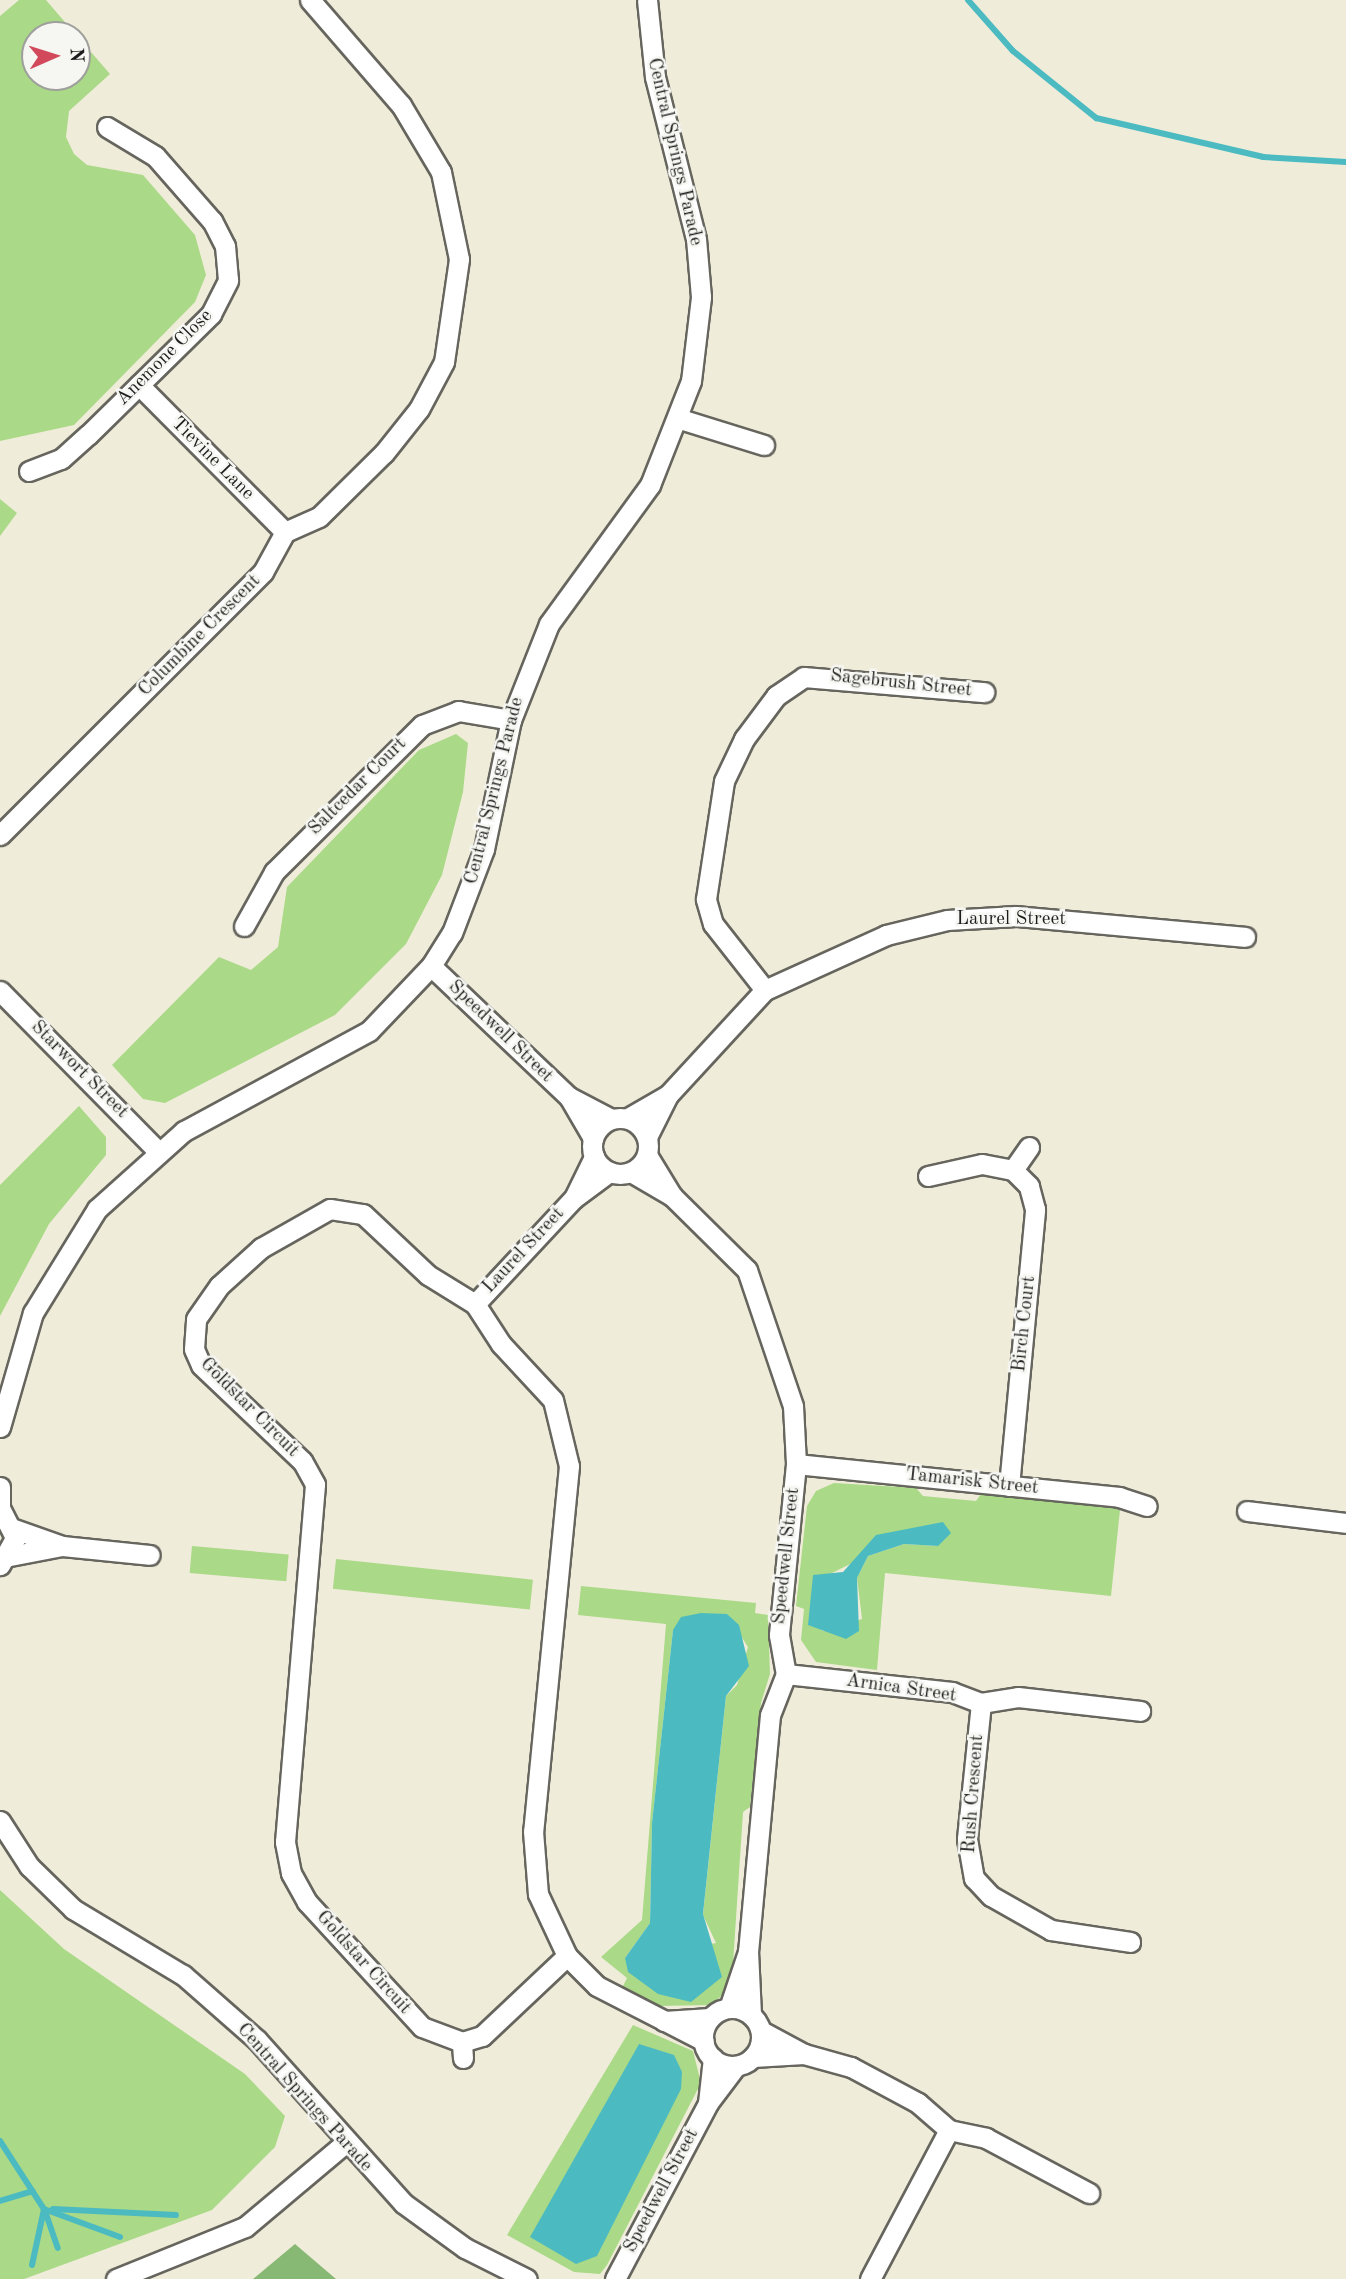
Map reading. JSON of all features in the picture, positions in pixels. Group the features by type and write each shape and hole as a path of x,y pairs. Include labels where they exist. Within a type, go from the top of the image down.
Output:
{"street":[{"path":"285,532 327,510 419,409 444,362 459,282 453,211 430,149 401,105 310,0"},
{"name":"Central Springs Parade","path":"0,1427 20,1351 53,1273 97,1209 158,1150 369,1031 431,966 474,881 511,720 554,614 638,505 680,419 698,334 699,271 655,77 647,0"},
{"name":"Anemone Close","path":"29,471 73,449 211,314 224,292 228,258 221,234 155,156 107,127"},
{"name":"Tievine Lane","path":"139,385 285,532"},
{"path":"680,419 764,445"},
{"name":"Columbine Crescent","path":"0,835 263,572 285,532"},
{"name":"Sagebrush Street","path":"765,990 713,924 706,899 727,770 760,718 784,688 815,676 984,692"},
{"name":"Saltcedar Court","path":"244,926 274,872 422,725 458,711 511,720"},
{"name":"Laurel Street","path":"631,1172 647,1146 668,1095 765,990 886,935 947,920 1062,919 1245,937"},
{"name":"Speedwell Street","path":"431,966 569,1097 619,1118 647,1146 672,1196"},
{"name":"Starwort Street","path":"2,996 158,1150"},
{"name":"Laurel Street","path":"573,1198 593,1147 619,1118 668,1095"},
{"name":"Speedwell Street","path":"569,1097 593,1147 609,1172"},
{"path":"928,1176 982,1164 1013,1170 1029,1147"},
{"name":"Birch Court","path":"1009,1486 1035,1209 1029,1186 1013,1170"},
{"path":"609,1172 631,1172"},
{"name":"Laurel Street","path":"475,1304 573,1198 609,1172"},
{"name":"Speedwell Street","path":"631,1172 672,1196 753,1282 793,1406 796,1464 779,1635 786,1674"},
{"name":"Goldstar Circuit","path":"567,1956 482,2036 462,2050 422,2027 307,1902 291,1873 285,1842 318,1513 315,1484 302,1461 201,1365 193,1339 199,1311 219,1286 277,1237 330,1209 363,1214 428,1275 475,1304 501,1344 549,1394 569,1453 532,1853 546,1918 567,1956 611,1997 664,2021 708,2050 745,2061"},
{"name":"Tamarisk Street","path":"796,1464 1009,1486 1147,1506"},
{"path":"0,1487 0,1507 14,1529 62,1546 150,1555"},
{"path":"1247,1511 1346,1523"},
{"path":"14,1529 5,1560 62,1546"},
{"path":"786,1674 770,1715 748,1951 756,2023 745,2061 804,2054"},
{"name":"Arnica Street","path":"786,1674 952,1692 981,1703 1018,1698 1140,1711"},
{"name":"Rush Crescent","path":"981,1703 967,1839 974,1878 991,1896 1051,1930 1130,1942"},
{"name":"Central Springs Parade","path":"0,1821 63,1900 183,1975 257,2040 344,2144 436,2230 527,2279"},
{"path":"710,2018 729,2008 748,1951"},
{"path":"729,2008 804,2054 851,2067 918,2103 949,2130 986,2138 1089,2193"},
{"name":"Speedwell Street","path":"708,2103 710,2018"},
{"name":"Goldstar Circuit","path":"664,2021 710,2018"},
{"name":"Speedwell Street","path":"615,2279 708,2103 745,2061"},
{"path":"870,2279 949,2130"},
{"path":"116,2279 245,2227 344,2144"}],"green space":[{"path":"19,0 46,0 64,21 21,21 21,91 91,91 91,52 110,74 69,111 66,137 74,154 87,165 143,175 195,235 206,275 195,302 74,425 0,441 0,16"},
{"path":"0,499 17,513 0,536"},
{"path":"456,734 468,743 463,792 442,875 406,944 335,1015 165,1103 143,1099 112,1065 219,957 251,970 278,947 287,887 419,750"},
{"path":"79,1106 106,1137 106,1155 49,1224 0,1316 0,1185"},
{"path":"834,1483 916,1488 923,1496 976,1501 981,1494 1111,1506 1120,1510 1111,1596 885,1573 877,1670 816,1662 801,1640 804,1609 796,1606 807,1506 816,1491","holes":["927,1526 938,1546 904,1544 868,1556 857,1578 862,1619 823,1631 817,1626 826,1576"]},
{"path":"192,1546 289,1554 286,1581 190,1573"},
{"path":"336,1559 533,1580 530,1610 333,1589"},
{"path":"581,1586 756,1603 755,1613 768,1615 770,1674 761,1703 750,1807 743,1812 733,1964 726,1991 712,2005 656,2006 622,1988 627,1978 601,1957 642,1920 666,1624 578,1615","holes":["727,1614 748,1647 737,1685 726,1696 703,1915 716,1943 625,1958 650,1923 652,1823 673,1630"]},
{"path":"0,1890 64,1949 245,2074 285,2116 275,2147 212,2210 24,2279 0,2279"},
{"path":"633,2025 693,2051 701,2083 607,2265 600,2274 574,2272 507,2235"},
{"path":"295,2244 336,2279 253,2279"}],"water":[{"path":"943,1522 951,1533 938,1546 904,1544 868,1556 857,1578 859,1631 846,1639 808,1625 813,1575 843,1572 876,1535"},
{"path":"701,1613 727,1614 739,1625 749,1666 726,1696 703,1914 722,1977 691,2002 658,1994 628,1972 625,1958 650,1923 652,1823 673,1630 681,1617"},
{"path":"639,2044 674,2055 682,2072 681,2089 597,2256 576,2264 530,2237"}],"waterway":[{"path":"968,0 1013,51 1096,118 1263,157 1346,162"},
{"path":"0,2141 44,2209 120,2237"},
{"path":"0,2201 32,2191"},
{"path":"32,2265 44,2209"},
{"path":"53,2209 176,2215"},
{"path":"45,2211 58,2248"}]}
